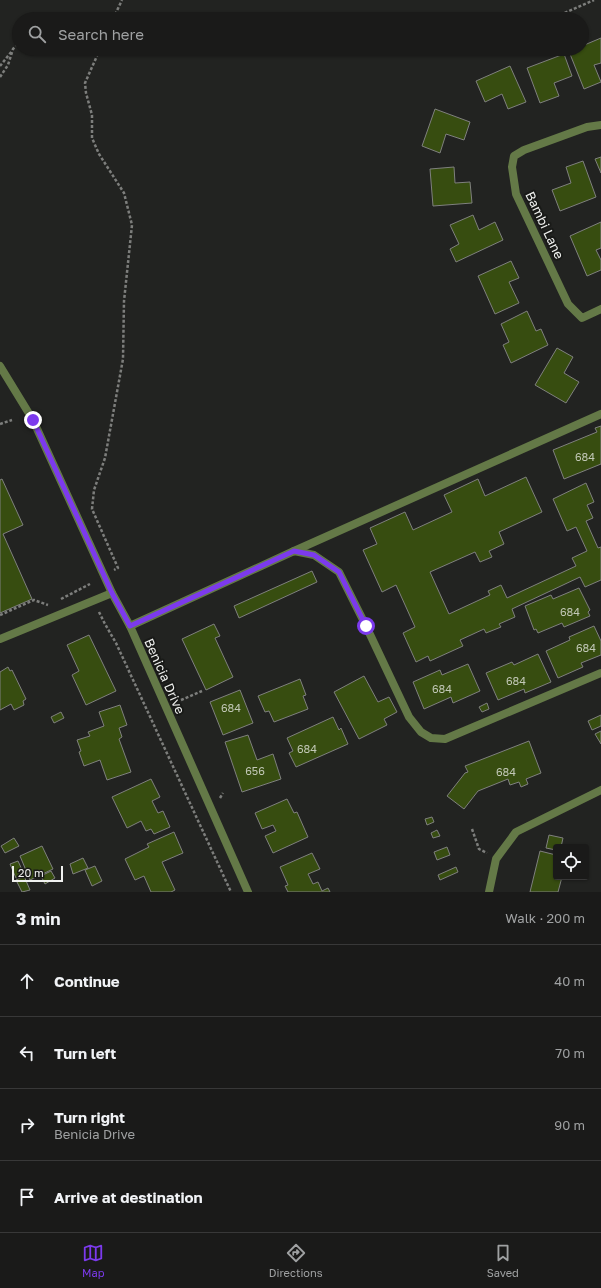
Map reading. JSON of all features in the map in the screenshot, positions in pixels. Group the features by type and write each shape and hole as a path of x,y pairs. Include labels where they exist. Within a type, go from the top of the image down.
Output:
{"street":[{"name":"Bambi Lane","path":"601,125 587,127 524,150 514,156 512,167 516,194 568,304 582,318 601,309"},
{"name":"Benicia Drive","path":"2,372 33,420 112,593 130,626 248,892"},
{"path":"130,626 601,414"},
{"path":"294,551 314,555 339,572 409,717 421,732 432,738 445,739 601,673"},
{"path":"0,639 112,593"},
{"path":"489,892 496,858 516,832 601,790"}],"path":[{"path":"117,12 122,0"},
{"path":"567,12 594,0"},
{"path":"0,66 12,50"},
{"path":"0,77 8,65 12,52"},
{"path":"97,56 85,83 92,115 92,138 98,154 124,193 132,225 124,301 123,359 105,458 94,490 92,509 118,568"},
{"path":"0,424 12,420"},
{"path":"0,615 34,600 48,605 90,584"},
{"path":"99,612 116,643 231,892"},
{"path":"181,700 202,691"},
{"path":"472,829 479,848 496,858"}],"building":[{"path":"601,38 601,63 594,65 601,82 584,89 571,56 589,56 589,43"},
{"path":"559,56 565,56 572,76 554,83 559,96 540,103 527,68"},
{"path":"510,66 526,102 508,109 502,94 485,102 476,81"},
{"path":"435,109 470,122 464,140 446,134 440,153 422,146"},
{"path":"601,157 601,173 595,159"},
{"path":"583,161 596,197 560,211 552,190 571,183 566,167"},
{"path":"454,167 455,183 470,182 472,203 433,206 430,169"},
{"path":"473,215 479,230 495,222 503,240 456,262 450,249 459,244 450,225"},
{"path":"601,222 601,248 596,250 601,260 601,270 587,276 570,236"},
{"path":"511,261 519,278 509,282 519,303 495,314 478,276"},
{"path":"527,311 536,331 541,329 548,345 511,363 503,345 509,342 501,324"},
{"path":"557,348 573,357 564,373 579,382 566,403 535,385"},
{"path":"601,426 601,464 564,479 553,450 597,432 595,428"},
{"path":"526,477 542,512 499,532 504,544 489,551 492,557 480,562 475,552 430,572 449,614 490,595 488,591 501,585 507,598 576,566 572,558 587,551 576,527 567,531 553,499 586,483 594,502 587,505 593,518 586,521 598,548 601,547 601,580 585,587 580,577 512,609 515,617 499,624 501,627 486,633 484,629 460,640 463,646 430,661 428,656 416,662 403,633 415,627 396,585 382,592 363,550 377,544 370,528 405,512 413,530 452,512 444,495 478,479 485,496"},
{"path":"2,479 23,525 3,534 32,599 0,613 0,480"},
{"path":"312,571 317,582 239,618 234,606"},
{"path":"579,588 590,610 588,612 590,616 564,627 562,623 538,633 536,629 534,630 525,606 551,595 553,599"},
{"path":"214,624 220,636 215,638 233,677 206,690 182,639"},
{"path":"594,626 601,641 601,655 581,663 583,667 558,678 546,651 570,640 569,637"},
{"path":"89,635 116,691 86,705 72,675 79,671 67,645"},
{"path":"538,654 551,682 525,693 524,689 498,700 486,673 512,662 514,665"},
{"path":"468,664 480,691 453,703 451,697 424,709 413,682 440,670 442,675"},
{"path":"8,667 10,671 12,670 26,699 23,701 24,705 14,710 11,704 0,710 0,672"},
{"path":"364,676 378,702 389,697 397,712 384,719 387,725 359,739 334,692"},
{"path":"300,679 306,695 303,696 308,709 274,722 269,711 265,712 258,696"},
{"path":"240,690 253,723 223,735 210,702"},
{"path":"487,703 489,709 482,712 479,707"},
{"path":"120,705 127,725 119,728 122,737 119,739 131,772 107,780 100,760 84,766 77,740 90,736 88,732 104,726 99,712"},
{"path":"61,712 64,718 54,723 51,717"},
{"path":"601,715 601,726 592,730 588,721"},
{"path":"333,717 339,730 341,728 348,744 296,767 289,753 293,751 287,738"},
{"path":"601,731 601,744 595,734"},
{"path":"248,735 257,760 273,754 281,779 242,792 225,742"},
{"path":"529,741 541,773 526,779 528,784 521,787 519,782 510,785 508,779 478,791 464,809 447,796 465,773 468,772 465,766"},
{"path":"151,779 160,797 152,801 158,813 163,811 170,827 154,834 151,829 146,831 141,821 127,828 112,797"},
{"path":"287,799 294,813 297,812 308,837 273,853 265,836 276,831 273,825 262,829 255,813"},
{"path":"432,817 434,822 427,825 425,819"},
{"path":"437,830 440,836 433,838 431,833"},
{"path":"174,832 183,853 162,862 175,890 171,892 151,892 144,876 135,880 125,859 149,847 147,844"},
{"path":"549,835 563,838 562,844 553,844 553,849 546,848"},
{"path":"14,838 19,846 5,853 1,846"},
{"path":"42,846 53,869 30,880 20,856"},
{"path":"447,847 450,855 437,860 434,852"},
{"path":"540,851 553,854 553,880 561,880 558,892 530,892"},
{"path":"312,853 320,869 308,874 313,884 318,882 322,891 328,888 330,892 288,892 285,886 288,885 280,867"},
{"path":"83,858 88,868 73,874 70,864"},
{"path":"18,861 24,874 16,878 10,864"},
{"path":"95,866 102,881 92,886 85,870"},
{"path":"456,867 458,872 440,880 438,875"},
{"path":"51,871 55,878 45,884 41,876"},
{"path":"24,876 30,890 22,892 16,880"}],"route":[{"path":"33,420 112,593 130,626 294,551 314,555 339,572 366,626"}]}
